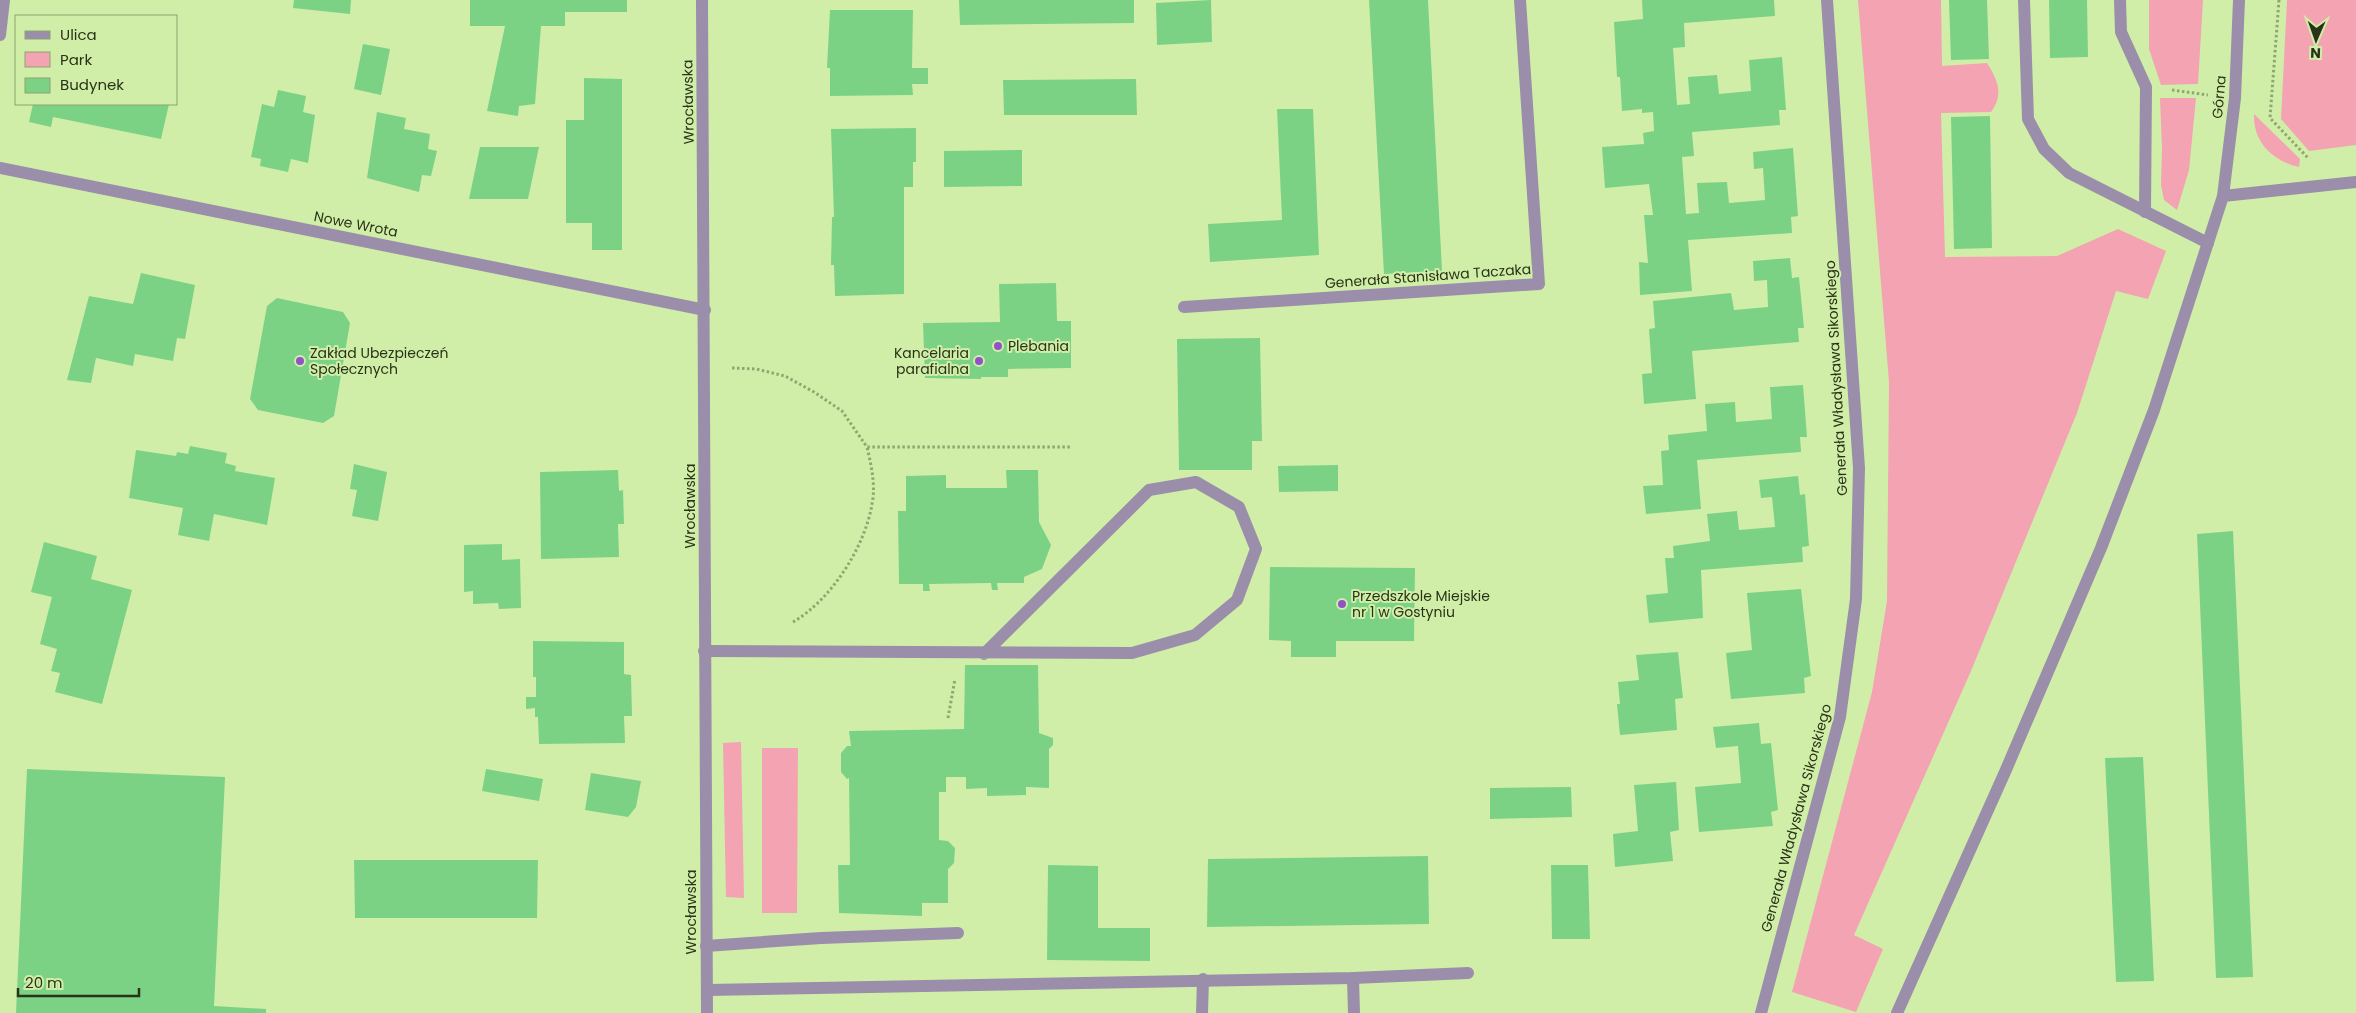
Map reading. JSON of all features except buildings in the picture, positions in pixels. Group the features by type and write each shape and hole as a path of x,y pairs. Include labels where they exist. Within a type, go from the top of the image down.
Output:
{"street":[{"path":"0,35 4,0"},
{"name":"Wrocławska","path":"702,0 706,310 704,652 707,1013"},
{"name":"Generała Stanisława Taczaka","path":"1184,306 1539,284 1520,0"},
{"name":"Generała Władysława Sikorskiego","path":"1761,1013 1840,717 1856,599 1859,468 1827,0"},
{"path":"2024,0 2028,119 2044,149 2069,174 2208,243"},
{"path":"2120,0 2121,32 2146,87 2145,212"},
{"name":"Górna","path":"2223,196 2234,98 2239,0"},
{"name":"Nowe Wrota","path":"0,168 706,310"},
{"path":"1897,1013 2005,772 2101,548 2154,410 2223,196 2356,182"},
{"path":"704,652 959,654 984,654 1132,653 1195,635 1237,600 1256,549 1239,507 1196,482 1149,490 984,654"},
{"path":"706,946 820,938 958,933"},
{"path":"707,990 1202,979 1352,978 1468,973"},
{"path":"1352,978 1354,1013"},
{"path":"1202,979 1202,1013"}],"path":[{"path":"2278,0 2270,118 2309,160 2319,158"},
{"path":"705,367 756,368 785,376 842,411 866,447 872,469 873,502 864,534 830,591 805,615 789,625"},
{"path":"866,447 1072,447"},
{"path":"948,718 959,654"}],"green space":[{"path":"1858,0 1941,0 1942,66 1987,63 1997,81 1997,100 1991,112 1941,113 1945,257 2057,256 2118,229 2166,251 2148,299 2116,291 2077,413 1971,671 1854,935 1883,949 1856,1012 1792,992 1872,692 1887,601 1889,382"},
{"path":"2149,0 2203,0 2198,84 2161,85 2149,49"},
{"path":"2287,0 2356,0 2356,145 2309,151 2281,119"},
{"path":"2160,98 2196,98 2189,170 2177,210 2164,200 2161,185"},
{"path":"2254,114 2300,159 2299,167 2281,160 2266,149 2257,134"},
{"path":"741,742 744,898 726,897 723,743"},
{"path":"762,748 798,748 797,913 762,913"}],"place":[{"name":"Plebania","path":"998,346"},
{"name":"Zakład Ubezpieczeń Społecznych","path":"300,361"},
{"name":"Kancelaria parafialna","path":"979,361"},
{"name":"Przedszkole Miejskie nr 1 w Gostyniu","path":"1342,604"}]}
